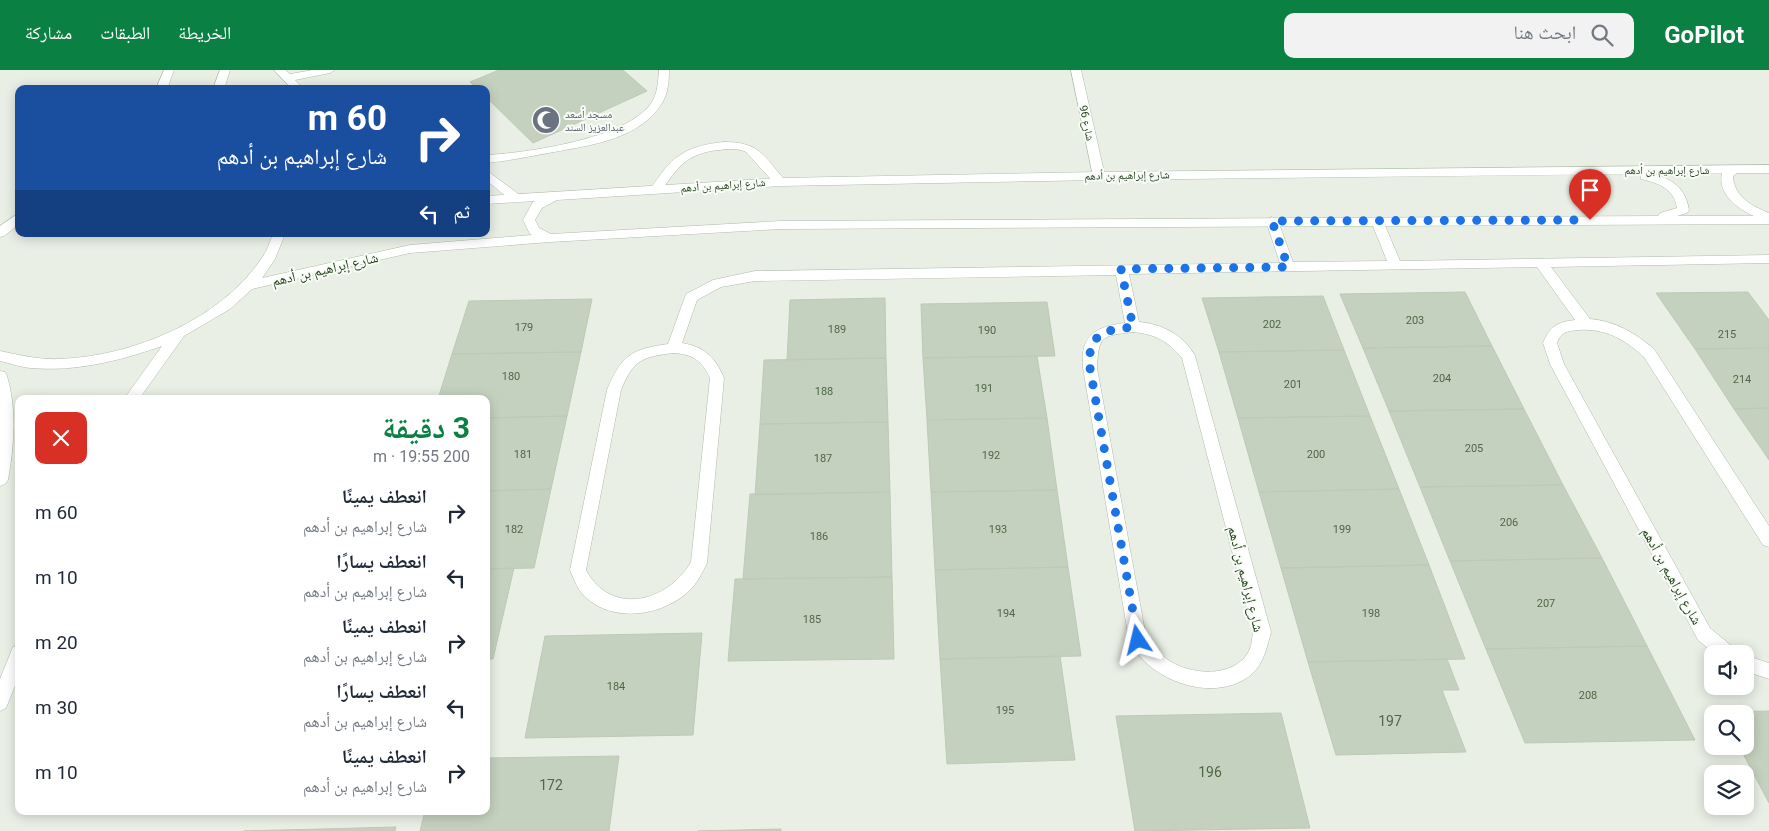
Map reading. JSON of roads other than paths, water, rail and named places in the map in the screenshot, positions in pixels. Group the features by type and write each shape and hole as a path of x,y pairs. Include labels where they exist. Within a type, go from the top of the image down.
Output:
{"street":[{"path":"163,85 169,70"},
{"path":"219,85 225,70"},
{"path":"283,74 330,70"},
{"path":"490,159 519,156 595,140 628,128 646,115 658,102 662,92 664,70"},
{"name":"شارع 96","path":"1076,70 1098,176"},
{"path":"283,74 295,85"},
{"path":"656,190 683,156 701,148 711,147 742,146 749,148 780,182"},
{"name":"شارع إبراهيم بن أدهم","path":"490,200 780,182 1769,168"},
{"path":"1736,169 1727,175 1726,184 1732,194 1743,205 1769,218"},
{"path":"1616,170 1659,178 1673,187 1682,199 1683,210 1649,220"},
{"path":"490,177 516,198"},
{"path":"550,238 534,230 529,220 537,205 557,196"},
{"path":"0,222 15,217"},
{"name":"شارع إبراهيم بن أدهم","path":"246,286 410,249 550,238 780,225 1769,218"},
{"path":"0,233 15,220"},
{"path":"1272,221 1288,267"},
{"path":"1377,221 1395,265"},
{"path":"0,356 29,364 77,364 129,353 180,333 216,311 246,286 269,258 278,237"},
{"path":"674,348 691,297 718,283 755,276 1769,259"},
{"path":"1541,262 1585,323"},
{"path":"1121,269 1133,327"},
{"name":"شارع إبراهيم بن أدهم","path":"1717,645 1704,634 1557,364 1550,343 1554,332 1561,326 1585,323 1602,324 1615,328 1633,338 1649,353 1769,540"},
{"name":"شارع إبراهيم بن أدهم","path":"1133,327 1150,328 1162,332 1176,342 1188,356 1262,632 1253,660 1236,674 1214,680 1185,677 1162,666 1138,640 1090,368 1091,347 1100,335 1108,330 1133,327"},
{"path":"134,395 180,333"},
{"path":"674,348 690,348 700,353 711,363 717,378 699,563 692,576 680,589 659,602 636,607 609,604 592,594 582,582 578,570 614,390 623,368 636,356 646,351 674,348"},
{"path":"0,376 7,413 6,448 0,480"},
{"path":"0,702 15,664"},
{"path":"1754,666 1769,671"}],"place":[{"name":"مسجد أسعد عبدالعزيز السند","path":"546,120"}]}
